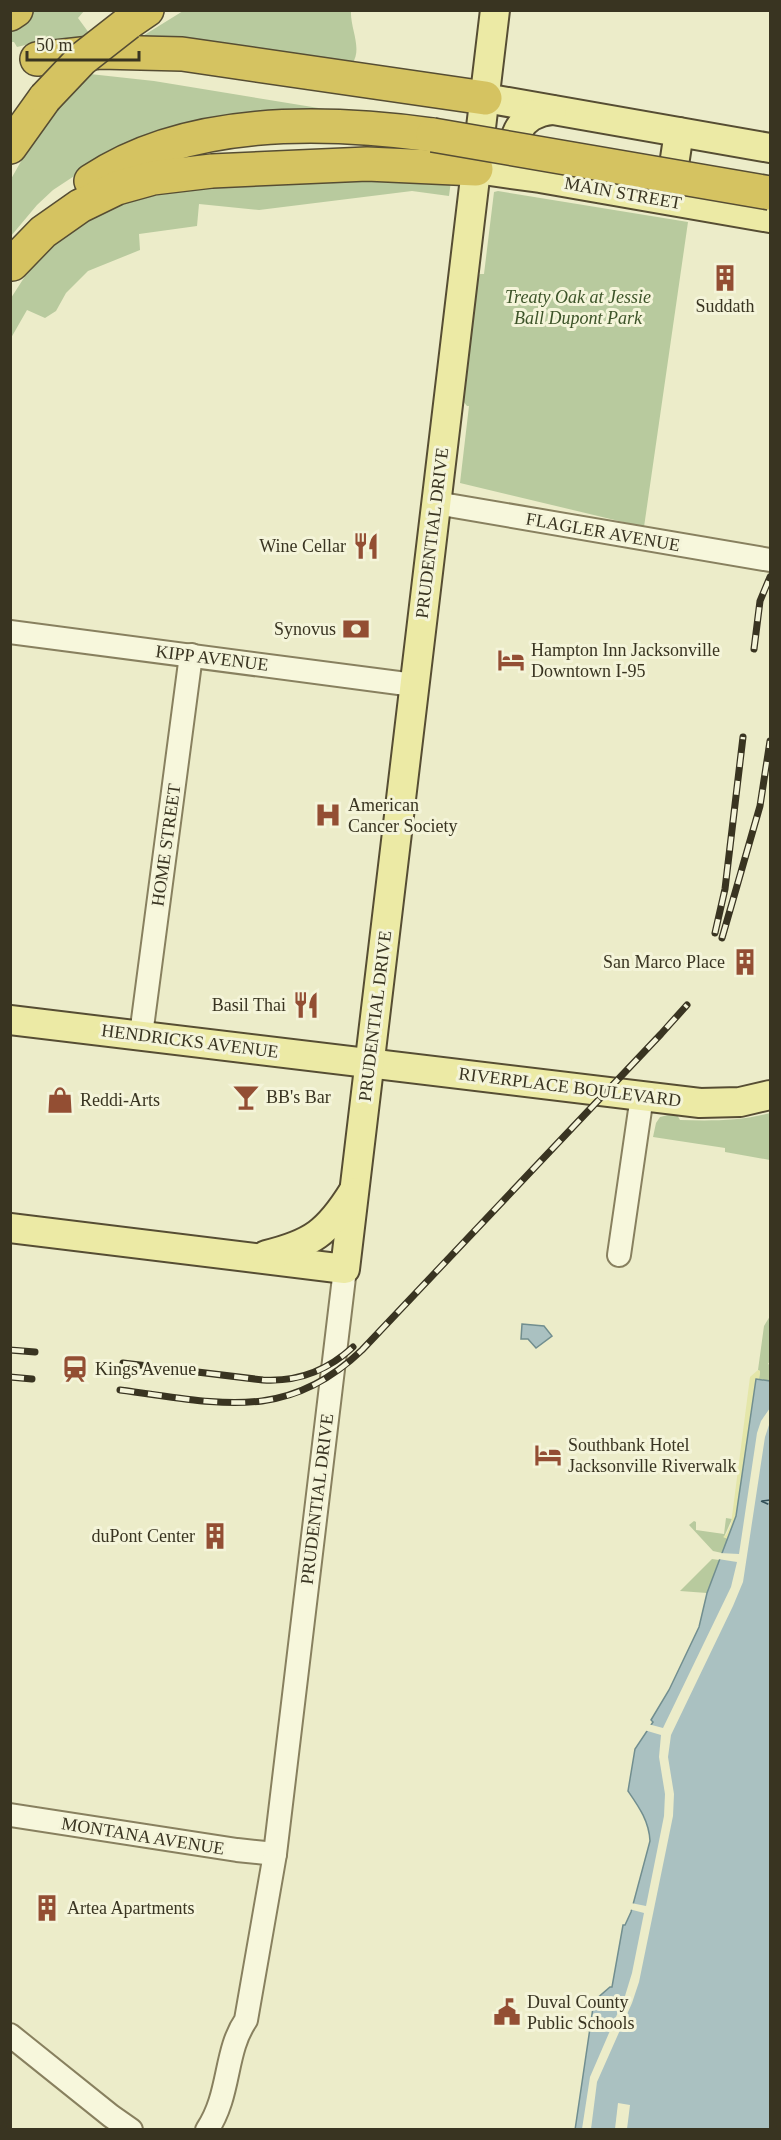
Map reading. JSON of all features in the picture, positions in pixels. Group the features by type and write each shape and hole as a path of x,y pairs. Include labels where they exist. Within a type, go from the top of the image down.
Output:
{"highway":[{"path":"10,14 16,10"},
{"path":"10,147 45,98 82,59 137,17"},
{"path":"24,62 108,51 182,54 484,98"},
{"path":"24,62 78,59 140,65 771,193"},
{"path":"11,265 43,223 82,188 138,156 170,145 237,131 303,126 367,128 434,125 771,172"},
{"path":"11,265 43,232 80,206 117,188 153,178 200,172 350,164 399,164 476,169"}],"main road":[{"name":"PRUDENTIAL DRIVE","path":"345,1269 495,10"},
{"path":"484,98 771,148"},
{"path":"540,178 530,173 520,162 516,139 519,128 525,120 537,113 552,110"},
{"path":"669,201 679,132"},
{"name":"MAIN STREET","path":"476,169 771,218"},
{"name":"HENDRICKS AVENUE","path":"10,1020 370,1063"},
{"name":"RIVERPLACE BOULEVARD","path":"370,1063 700,1103 740,1102 771,1095"},
{"path":"252,1258 290,1249 307,1242 325,1230 339,1215 354,1190"},
{"path":"10,1228 345,1269"}],"street":[{"name":"FLAGLER AVENUE","path":"436,503 771,560"},
{"name":"KIPP AVENUE","path":"10,632 414,685"},
{"name":"HOME STREET","path":"141,1035 190,655"},
{"path":"619,1255 642,1096"},
{"name":"PRUDENTIAL DRIVE","path":"207,2130 222,2098 236,2039 246,2020 275,1854 345,1269"},
{"name":"MONTANA AVENUE","path":"10,1815 275,1854"},
{"name":"PRUDENTIAL DRIVE","path":"222,2130 238,2094 246,2064 249,2041 246,2020"},
{"path":"10,2035 115,2123 131,2130"}],"green space":[{"path":"35,11 84,11 78,18 89,33 81,39 34,43 17,47 14,42 11,42 10,26"},
{"path":"183,11 351,11 356,45 355,58 352,64 133,42"},
{"path":"90,74 154,81 343,112 94,163 53,190 11,236 11,179 32,142 65,98"},
{"path":"235,178 451,181 449,196 412,191 259,210 199,204 197,226 139,234 140,250 88,271 66,293 56,311 45,318 27,310 11,338 11,298 38,256 54,240 132,193"},
{"name":"Treaty Oak at Jessie Ball Dupont Park","path":"494,192 688,222 644,527 460,483 469,406 463,401 477,278 480,274 484,274"},
{"path":"676,1113 680,1120 703,1120 737,1119 770,1113 770,1160 725,1152 725,1148 653,1137 660,1117"},
{"path":"770,1316 770,1361 768,1364 770,1365 770,1381 759,1379 760,1371 758,1370 764,1326"},
{"path":"726,1518 732,1519 724,1537 728,1539 722,1553 713,1551 689,1525 694,1521 696,1530 724,1534"},
{"path":"712,1559 719,1560 707,1593 680,1591"}],"sand":[{"path":"758,1370 760,1371 759,1379 756,1379 736,1516 728,1539 723,1537 731,1524 750,1377"}],"water":[{"path":"522,1324 544,1326 552,1336 536,1348 528,1339 521,1339"},
{"path":"756,1379 770,1381 770,2129 575,2130 594,2001 612,1987 623,1925 631,1912 650,1841 646,1821 628,1791 635,1749 653,1722 651,1720 669,1690 699,1627 707,1593 736,1516"}],"pier":[{"path":"770,1408 770,1422 765,1437 743,1582 671,1735 668,1757 674,1794 673,1816 639,1982 597,2082 591,2129 582,2129 590,2077 625,1996 632,1973 644,1913 629,1909 631,1903 646,1906 664,1816 665,1794 659,1757 661,1735 644,1730 648,1724 663,1728 731,1587 737,1562 718,1559 719,1553 739,1554 757,1433 761,1421"},
{"path":"618,2103 630,2105 627,2129 615,2129"}],"ferry route":[{"path":"762,1501 770,1500"},
{"path":"761,1501 770,1505"}],"railway":[{"path":"754,649 760,601 770,577"},
{"path":"715,933 725,889 743,737"},
{"path":"722,938 760,806 770,741"},
{"path":"120,1390 218,1402 248,1402 277,1398 305,1389 333,1373 362,1350 687,1005"},
{"path":"123,1363 276,1380 300,1377 322,1369 353,1347"},
{"path":"10,1350 35,1352"},
{"path":"10,1377 32,1379"}],"place":[{"name":"Suddath","path":"725,278"},
{"name":"Wine Cellar","path":"366,546"},
{"name":"Synovus","path":"356,629"},
{"name":"Hampton Inn Jacksonville Downtown I-95","path":"511,660"},
{"name":"American Cancer Society","path":"328,815"},
{"name":"San Marco Place","path":"745,962"},
{"name":"Basil Thai","path":"306,1005"},
{"name":"BB's Bar","path":"246,1097"},
{"name":"Reddi-Arts","path":"60,1100"},
{"name":"Kings Avenue","path":"75,1369"},
{"name":"Southbank Hotel Jacksonville Riverwalk","path":"548,1455"},
{"name":"duPont Center","path":"215,1536"},
{"name":"Artea Apartments","path":"47,1908"},
{"name":"Duval County Public Schools","path":"507,2012"}]}
